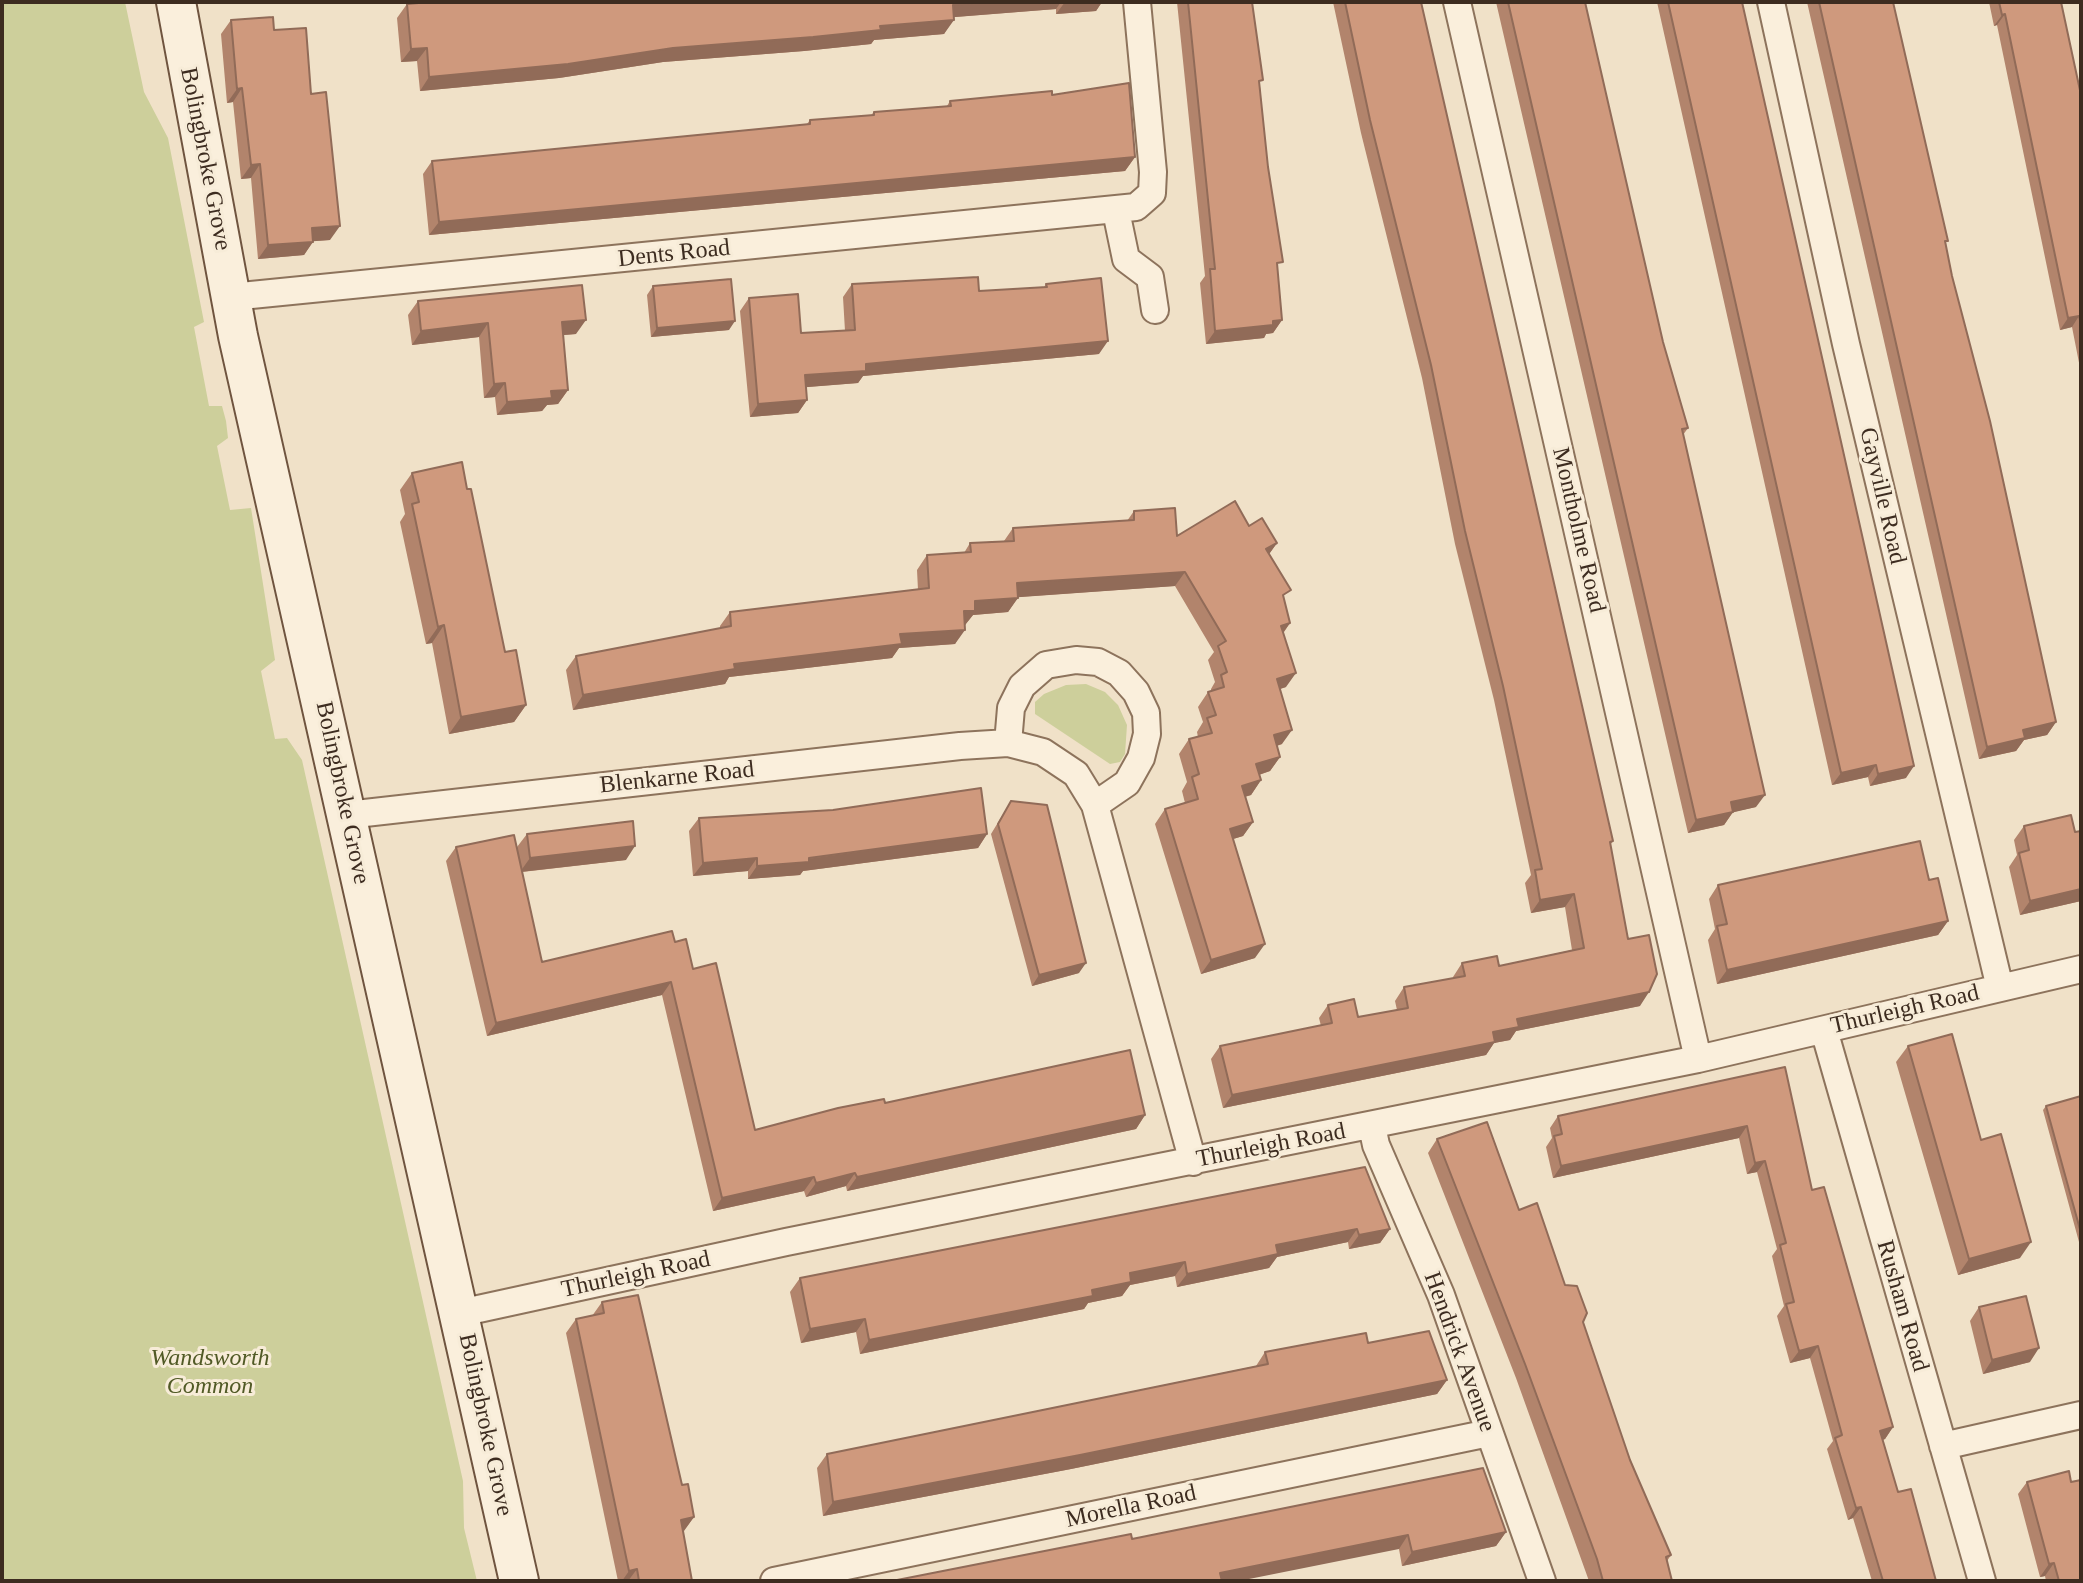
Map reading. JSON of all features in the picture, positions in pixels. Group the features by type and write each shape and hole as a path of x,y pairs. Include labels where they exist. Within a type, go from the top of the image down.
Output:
{"main road":[{"name":"Bolingbroke Grove","path":"176,2 231,297 519,1581"}],"street":[{"path":"1137,2 1153,172 1152,193 1136,207 1116,211 1126,259 1150,277 1155,310"},
{"name":"Montholme Road","path":"1457,2 1698,1059"},
{"name":"Gayville Road","path":"1771,2 1846,344 2000,988"},
{"name":"Dents Road","path":"231,297 1116,211"},
{"path":"1008,743 1011,708 1022,686 1046,665 1076,660 1098,662 1119,673 1136,692 1146,713 1147,734 1141,758 1127,783 1095,805"},
{"name":"Blenkarne Road","path":"347,815 1008,743 1043,752 1076,774 1095,805 1193,1162"},
{"name":"Thurleigh Road","path":"460,1313 786,1242 1698,1059 2081,969"},
{"name":"Rusham Road","path":"1824,1030 1982,1581"},
{"name":"Hendrick Avenue","path":"1372,1126 1376,1145 1441,1295 1542,1581"},
{"path":"1943,1446 2081,1415"},
{"name":"Morella Road","path":"774,1581 1489,1433"}],"green space":[{"name":"Wandsworth Common","path":"2,2 125,2 144,92 168,138 204,322 194,327 209,406 222,406 226,421 228,438 217,446 230,510 251,508 275,660 261,671 275,739 287,738 302,760 463,1481 464,1528 477,1581 2,1581"},
{"path":"1086,684 1105,692 1118,705 1127,725 1125,754 1120,762 1110,764 1035,714 1035,702 1044,694 1066,685"}],"building":[{"path":"983,2 953,5 954,20 880,26 881,30 673,48 568,64 429,77 427,48 411,49 407,4"},
{"path":"1188,2 1252,2 1263,80 1259,81 1268,167 1283,262 1277,263 1282,320 1273,321 1273,325 1215,331 1210,269 1215,269"},
{"path":"1345,2 1421,2 1613,841 1610,842 1628,939 1649,935 1657,974 1649,992 1517,1019 1519,1027 1493,1032 1495,1042 1232,1095 1220,1046 1332,1023 1328,1005 1354,999 1358,1017 1408,1008 1404,987 1465,976 1462,963 1497,956 1499,966 1584,948 1574,894 1540,900 1535,870 1542,869 1503,686"},
{"path":"1508,2 1585,2 1663,342 1688,428 1682,429 1765,795 1731,802 1733,812 1696,820"},
{"path":"1668,2 1742,2 1914,766 1878,774 1876,765 1841,773"},
{"path":"1819,2 1893,2 1948,241 1945,241 1952,276 1990,421 2056,722 2023,730 2025,738 1987,747"},
{"path":"1999,2 2061,2 2081,95 2081,323 2079,316 2068,318 2005,14 2002,15"},
{"path":"273,17 274,30 306,28 311,94 326,92 340,226 312,228 313,242 268,245 260,164 251,165 242,88 237,89 231,20"},
{"path":"1129,83 1135,157 439,222 432,161 810,124 810,120 951,106 950,101 1052,91 1052,95"},
{"path":"978,277 979,291 1047,287 1046,284 1101,278 1108,341 866,364 866,371 805,375 807,400 758,404 749,298 798,294 801,333 855,330 852,284"},
{"path":"731,279 735,321 657,328 653,286"},
{"path":"582,285 586,320 562,322 568,390 551,391 552,398 507,402 505,383 494,384 488,323 421,331 418,301"},
{"path":"462,462 467,489 471,489 505,652 516,650 526,705 461,717 444,625 438,627 412,504 419,502 412,473"},
{"path":"1235,501 1249,526 1262,518 1277,543 1266,549 1291,590 1283,595 1290,623 1281,626 1296,673 1277,679 1292,730 1274,735 1280,757 1256,764 1261,780 1242,786 1253,822 1230,829 1265,944 1211,960 1165,809 1198,799 1192,777 1199,774 1189,739 1212,733 1207,718 1216,715 1208,692 1224,687 1221,675 1227,672 1218,646 1226,641 1185,572 1017,583 1018,598 975,601 975,611 964,611 965,630 900,634 902,644 734,664 735,669 583,695 576,656 731,626 730,612 929,588 927,555 971,552 970,543 1014,541 1013,528 1134,520 1134,511 1175,508 1177,536"},
{"path":"981,788 987,834 809,858 809,862 757,866 757,858 703,863 699,818 833,810"},
{"path":"1011,801 1047,805 1086,963 1039,975 998,824"},
{"path":"2071,815 2075,832 2081,831 2081,889 2030,901 2019,853 2029,850 2024,826"},
{"path":"633,821 635,846 530,858 527,834"},
{"path":"514,835 542,962 672,931 675,942 686,939 693,969 716,963 755,1130 838,1108 884,1099 885,1103 1130,1050 1145,1115 857,1177 855,1173 816,1183 814,1177 722,1198 671,982 496,1023 456,847"},
{"path":"1920,841 1929,880 1938,878 1948,921 1727,970 1717,926 1727,924 1718,885"},
{"path":"1952,1034 1981,1140 2001,1134 2031,1242 1969,1259 1908,1046"},
{"path":"1785,1067 1812,1190 1824,1187 1893,1427 1880,1431 1898,1492 1911,1489 1936,1581 1883,1581 1861,1507 1856,1508 1835,1438 1842,1435 1818,1346 1799,1351 1786,1304 1794,1302 1780,1245 1786,1243 1765,1161 1755,1163 1747,1126 1561,1166 1554,1136 1562,1134 1558,1116"},
{"path":"2081,1096 2081,1233 2046,1106"},
{"path":"1487,1122 1519,1210 1537,1203 1565,1285 1577,1286 1587,1313 1583,1322 1630,1460 1671,1555 1666,1557 1672,1581 1603,1581 1525,1364 1437,1139"},
{"path":"1365,1167 1390,1229 1359,1235 1357,1229 1276,1245 1278,1254 1187,1274 1185,1262 1130,1273 1131,1282 1092,1290 1093,1296 869,1340 865,1319 810,1329 800,1278"},
{"path":"638,1295 682,1485 688,1484 694,1517 681,1520 692,1581 639,1581 637,1569 629,1571 576,1319 604,1313 602,1302"},
{"path":"2026,1296 2039,1348 1992,1360 1979,1307"},
{"path":"1429,1331 1447,1380 833,1502 827,1454 1268,1364 1265,1352 1366,1333 1368,1343"},
{"path":"1483,1468 1506,1532 1412,1552 1408,1535 1220,1573 1222,1581 892,1581 1131,1534 1132,1539"},
{"path":"2069,1471 2071,1482 2081,1480 2081,1581 2059,1581 2054,1563 2049,1564 2027,1482"}]}
